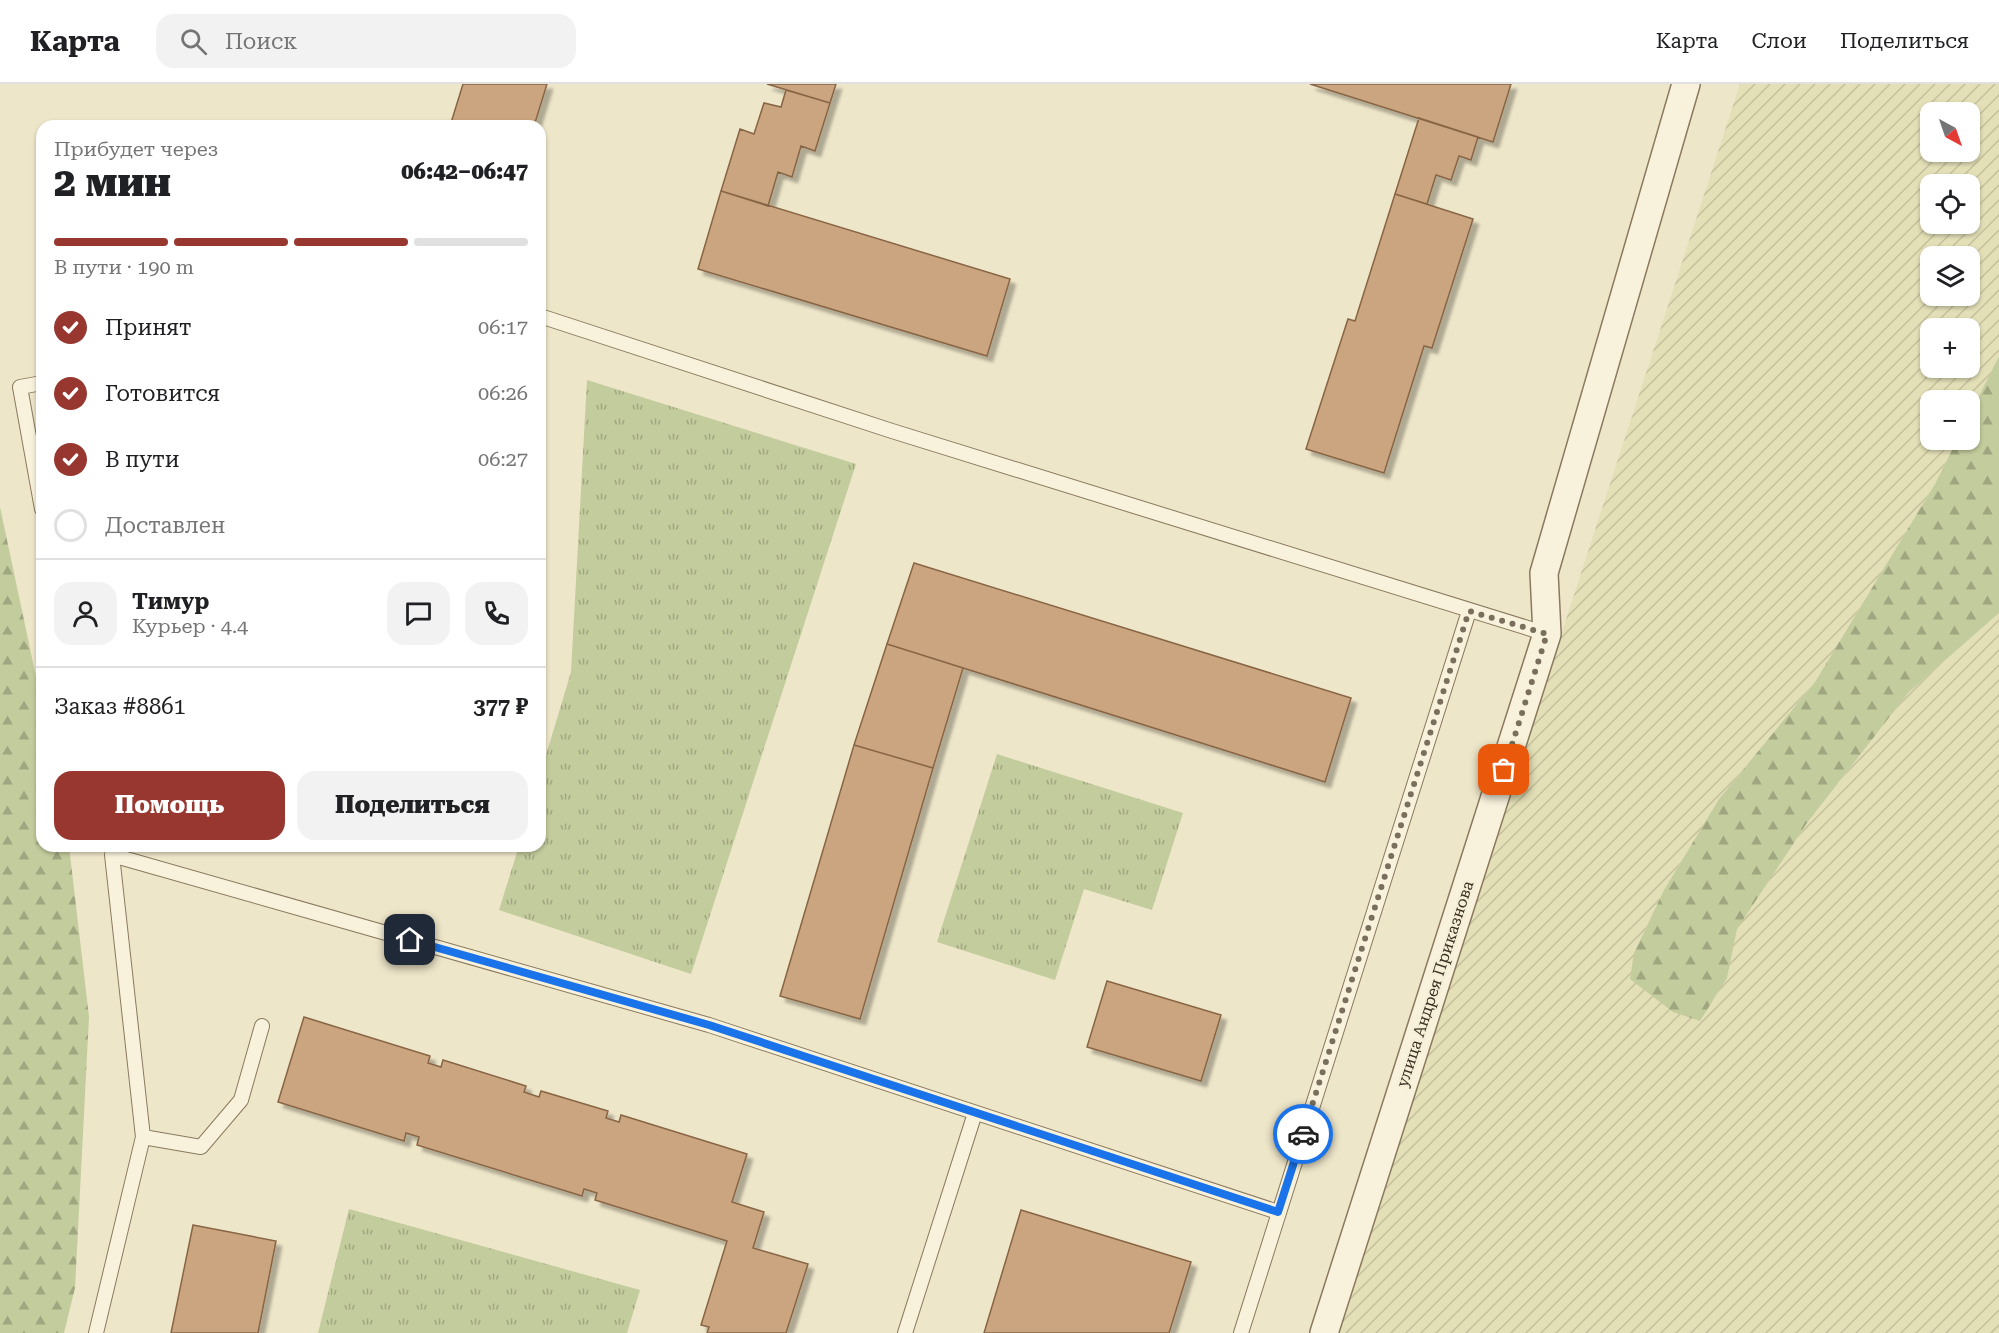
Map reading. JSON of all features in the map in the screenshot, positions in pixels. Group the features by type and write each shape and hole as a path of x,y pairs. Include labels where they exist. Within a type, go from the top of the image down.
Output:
{"street":[{"path":"1547,634 1544,573 1686,84"},
{"name":"улица Андрея Приказнова","path":"1324,1333 1547,634"}],"lane":[{"path":"546,318 892,431 1547,634"},
{"path":"36,384 20,387 36,476"},
{"path":"1241,1333 1469,611"},
{"path":"96,1333 143,1137 111,852"},
{"path":"118,852 709,1025 1278,1212"},
{"path":"143,1137 201,1147 241,1100 262,1026"},
{"path":"905,1333 975,1113"}],"shaded area":[{"path":"1740,84 1999,84 1999,356 1980,394 1980,390 1920,390 1920,450 1952,450 1935,484 1815,682 1719,799 1664,890 1634,953 1727,978 1736,929 1807,823 1909,692 1999,613 1999,1333 1334,1333"}],"green space":[{"path":"1999,356 1999,613 1909,692 1807,823 1737,929 1727,978 1700,1021 1673,1012 1630,979 1634,953 1664,890 1719,799 1815,682 1935,484 1952,450 1980,450 1980,394"},
{"path":"587,380 856,464 691,974 499,910 517,852 546,852 546,755 571,672"},
{"path":"0,507 36,677 36,852 70,852 89,1017 75,1288 64,1333 0,1333"},
{"path":"997,754 1183,813 1152,910 1084,889 1055,980 937,942"},
{"path":"349,1209 640,1290 627,1333 318,1333"}],"building":[{"path":"463,84 547,84 536,120 452,120"},
{"path":"767,84 836,84 830,103"},
{"path":"1310,84 1511,84 1493,142"},
{"path":"786,90 830,103 815,151 801,146 792,177 778,172 768,206 721,191 740,129 754,134 764,103 781,107"},
{"path":"1419,118 1478,137 1471,160 1459,156 1451,180 1436,175 1427,204 1395,194"},
{"path":"721,191 1010,279 987,356 698,269"},
{"path":"1395,194 1473,219 1432,348 1424,346 1384,473 1306,449 1348,319 1355,321"},
{"path":"914,563 1351,698 1325,782 887,644"},
{"path":"887,644 963,668 933,768 854,745"},
{"path":"854,745 933,768 860,1019 780,996"},
{"path":"1107,981 1221,1015 1201,1081 1087,1047"},
{"path":"304,1017 430,1056 428,1063 441,1067 443,1060 526,1086 524,1092 539,1097 541,1091 608,1111 606,1118 619,1122 621,1115 747,1154 732,1202 764,1212 753,1248 808,1264 786,1333 707,1333 709,1327 701,1325 727,1241 595,1200 597,1193 584,1189 582,1196 417,1145 419,1137 406,1133 404,1141 278,1102"},
{"path":"1021,1210 1191,1262 1169,1333 984,1333"},
{"path":"193,1225 276,1241 258,1333 171,1333"}],"way so far":[{"path":"1303,1134 1469,611 1547,634 1504,770"}],"route":[{"path":"410,940 709,1025 1278,1212 1303,1134"}]}
